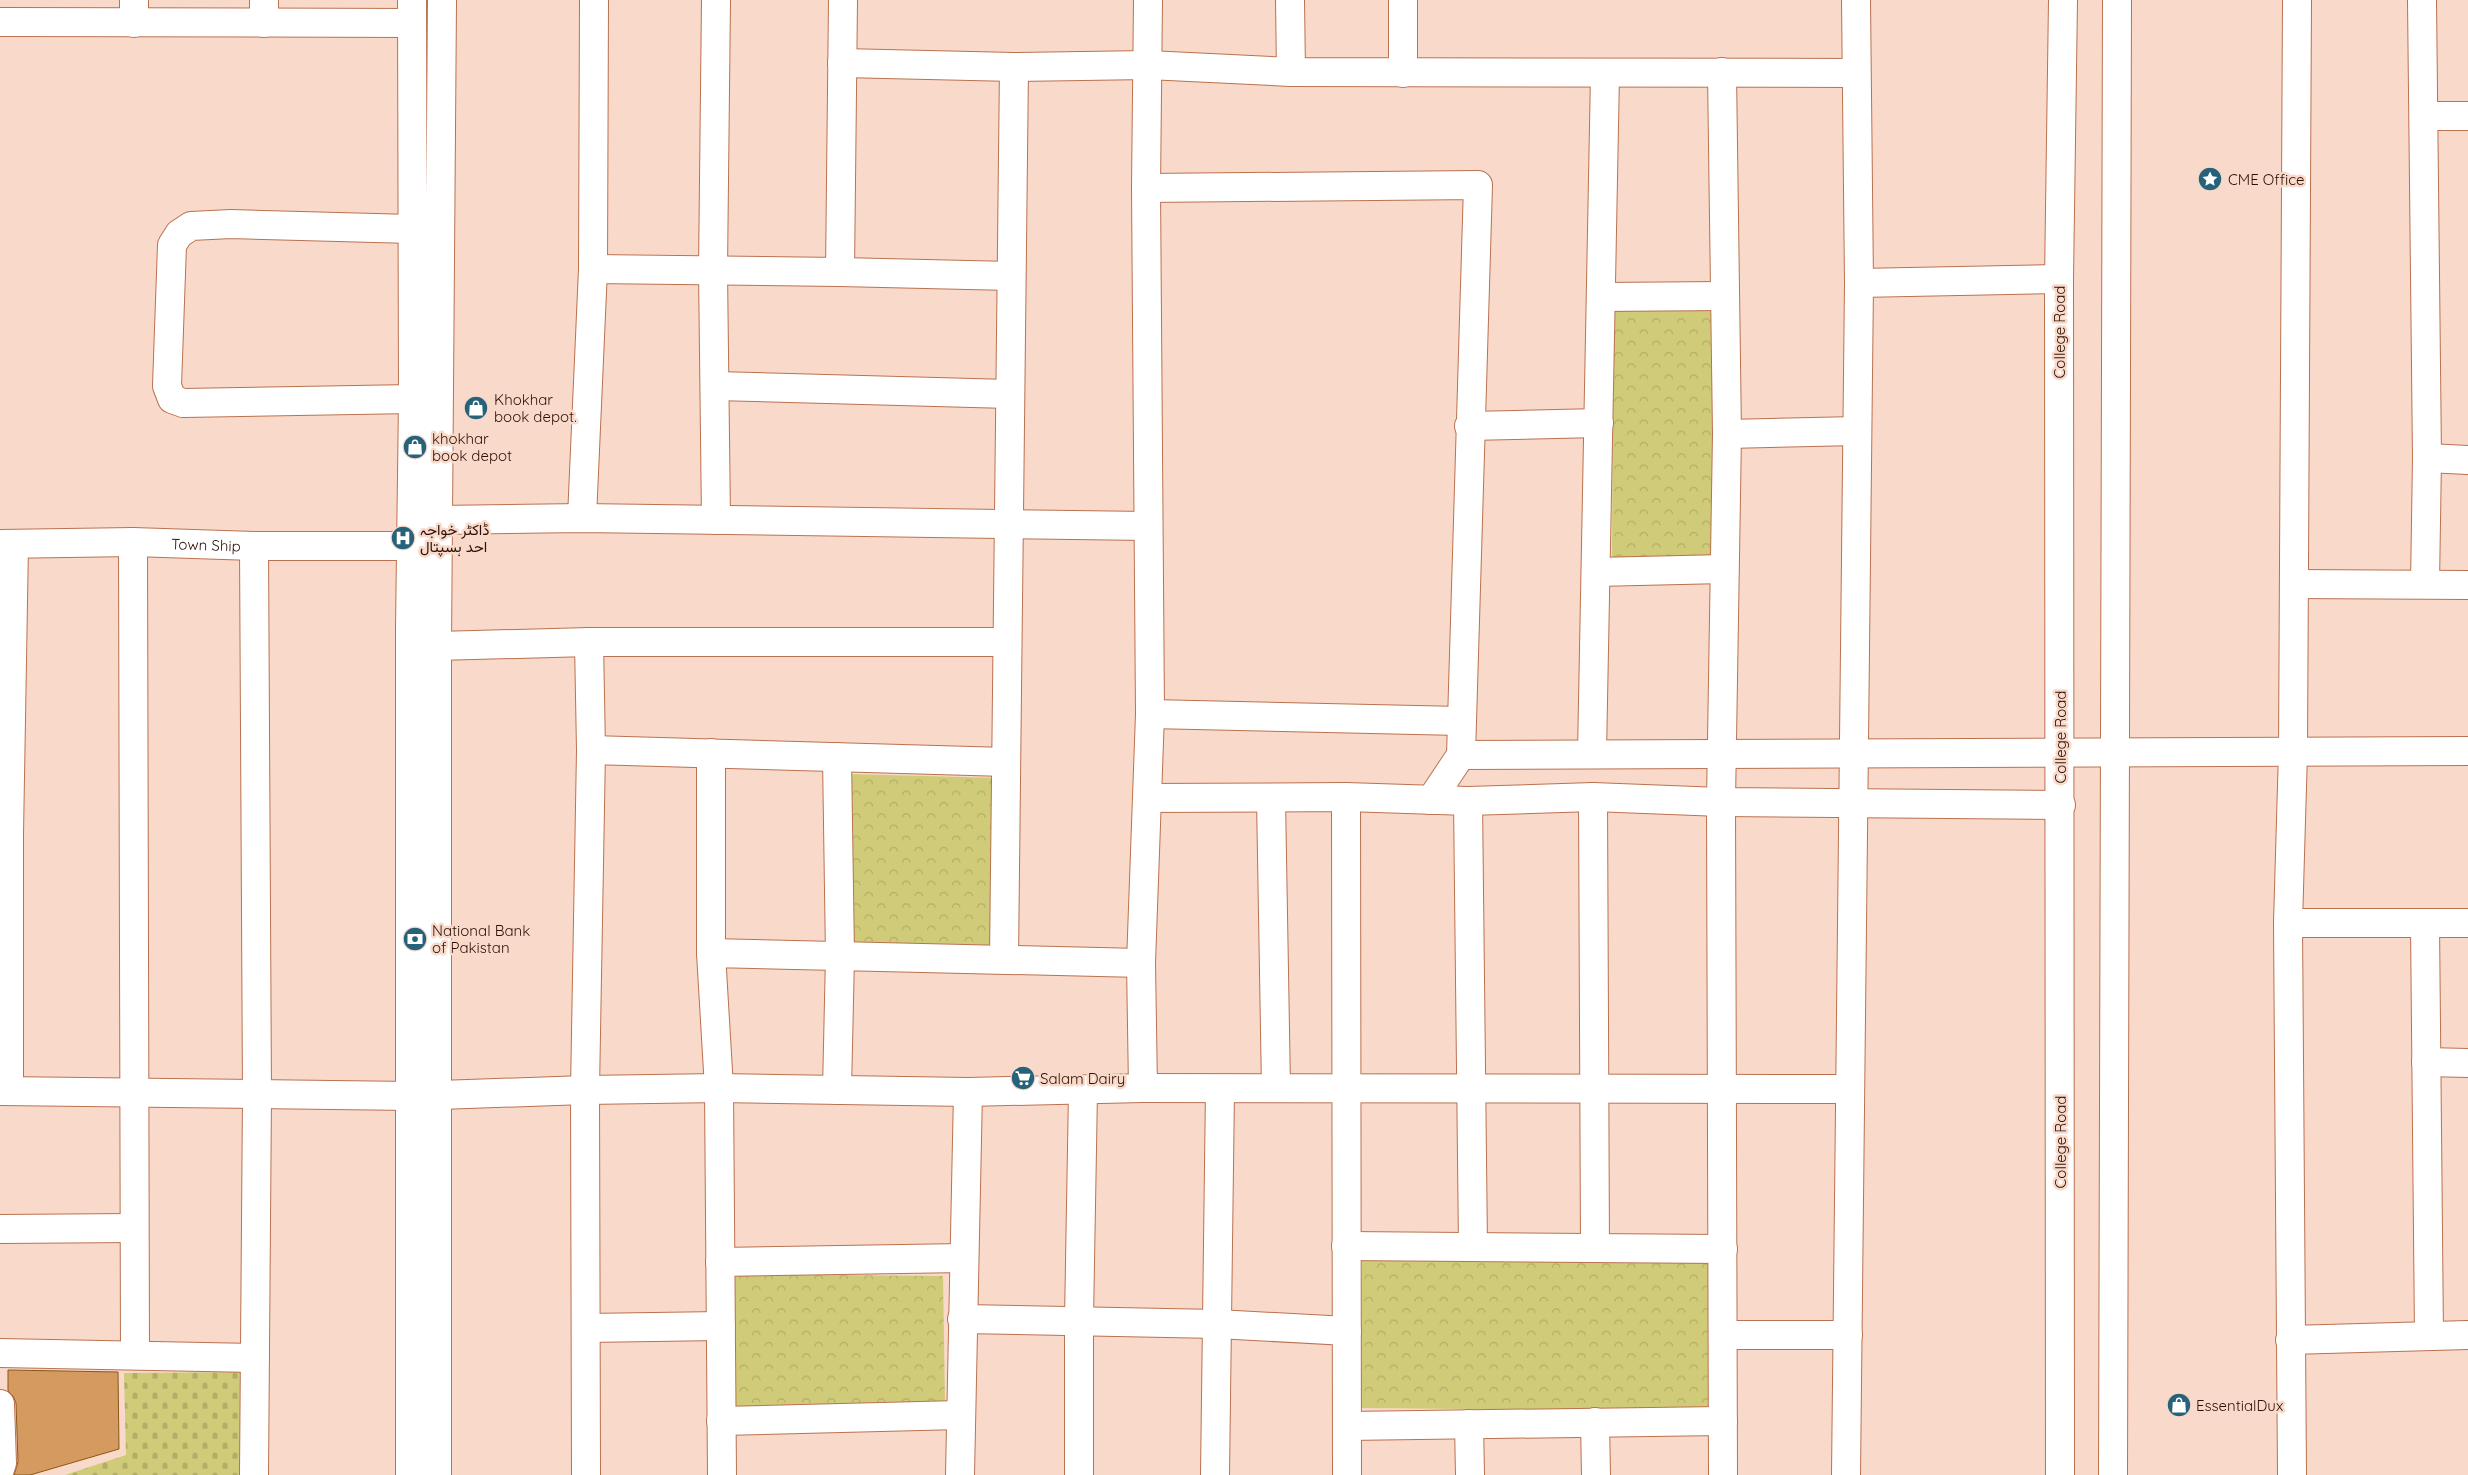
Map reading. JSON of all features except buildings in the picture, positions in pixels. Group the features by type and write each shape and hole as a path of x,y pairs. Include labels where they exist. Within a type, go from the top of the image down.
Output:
{"street":[{"path":"437,1475 438,226 442,0"},
{"path":"582,518 593,268 594,0"},
{"path":"716,0 713,270 716,520"},
{"path":"840,272 843,0"},
{"path":"1143,1088 1142,963 1149,798 1150,714 1146,188 1148,0"},
{"path":"1290,0 1291,72"},
{"path":"1403,0 1404,73"},
{"path":"1846,1475 1852,804 1858,431 1859,283 1856,0"},
{"name":"College Road","path":"2060,1475 2061,805 2059,279 2063,0"},
{"path":"2113,1475 2117,0"},
{"path":"2292,1475 2288,923 2293,752 2297,0"},
{"path":"2422,0 2427,458 2425,584"},
{"path":"7,15 134,11 412,12 414,399 410,630 410,1475"},
{"path":"842,63 1014,67 1148,65 1291,72 1856,73"},
{"path":"1004,960 1014,67"},
{"path":"1722,72 1727,434 1721,802 1723,1475"},
{"path":"1592,754 1605,74"},
{"path":"2424,116 2468,116"},
{"path":"1146,188 1478,185 1469,426 1461,755 1431,800"},
{"path":"412,229 231,224 191,226 179,234 172,245 167,386 172,399 183,403 414,399"},
{"path":"593,268 1011,276"},
{"path":"1859,283 2059,279"},
{"path":"1601,297 1724,296"},
{"path":"715,386 1009,394"},
{"path":"1469,426 1599,423"},
{"path":"1727,434 1858,431"},
{"path":"2427,458 2468,460"},
{"path":"438,520 582,518 1148,526"},
{"path":"133,542 135,1356"},
{"name":"Town Ship","path":"7,544 133,542 254,546 412,546"},
{"path":"7,544 4,835 5,1091 411,1096 719,1088 968,1092 1083,1091 1143,1088 1850,1089"},
{"path":"254,546 257,1094 254,1475"},
{"path":"1596,572 1724,568"},
{"path":"2294,584 2468,585"},
{"path":"437,646 589,642 1007,642"},
{"path":"586,1475 585,1090 591,750 589,642"},
{"path":"1150,714 1461,721"},
{"path":"591,750 1006,762"},
{"path":"1461,755 2060,752 2116,754 2468,751"},
{"path":"711,754 711,953 719,1088 722,1475"},
{"path":"837,757 840,956 837,1090"},
{"path":"1149,798 1346,797 1468,801 1593,797 1721,802 2061,805"},
{"path":"1346,797 1347,1475"},
{"path":"1593,797 1595,1248"},
{"path":"1271,798 1276,1088"},
{"path":"1468,801 1473,1247"},
{"path":"2288,923 2468,923"},
{"path":"2425,923 2429,1336"},
{"path":"711,953 1142,963"},
{"path":"2426,1062 2468,1063"},
{"path":"1215,1475 1220,1089"},
{"path":"1079,1475 1079,1320 1083,1091"},
{"path":"960,1475 968,1092"},
{"path":"0,1228 134,1228"},
{"path":"1346,1246 1723,1249"},
{"path":"720,1262 964,1258"},
{"path":"962,1319 1217,1324 1347,1331"},
{"path":"586,1328 721,1326"},
{"path":"1723,1335 1848,1335"},
{"path":"2290,1340 2468,1335"},
{"path":"0,1353 255,1358"},
{"path":"0,1404 2,1462 0,1469"},
{"path":"721,1421 960,1414"},
{"path":"1347,1426 1723,1421"},
{"path":"1595,1422 1596,1475"},
{"path":"1469,1424 1470,1475"}],"green space":[{"path":"1613,309 1719,309 1719,557 1612,557"},
{"path":"847,774 1003,778 999,953 847,952"},
{"path":"1362,1259 1713,1262 1711,1411 1360,1408"},
{"path":"732,1274 943,1276 945,1403 736,1409"},
{"path":"242,1372 243,1475 65,1475 126,1455 124,1373"}],"place":[{"name":"CME Office","path":"2210,179"},
{"name":"Khokhar book depot.","path":"476,408"},
{"name":"khokhar book depot","path":"415,447"},
{"name":"ڈاکٹر خواجہ احد ہسپتال","path":"403,538"},
{"name":"National Bank of Pakistan","path":"415,939"},
{"name":"Salam Dairy","path":"1023,1078"},
{"name":"EssentialDux","path":"2179,1405"}]}
